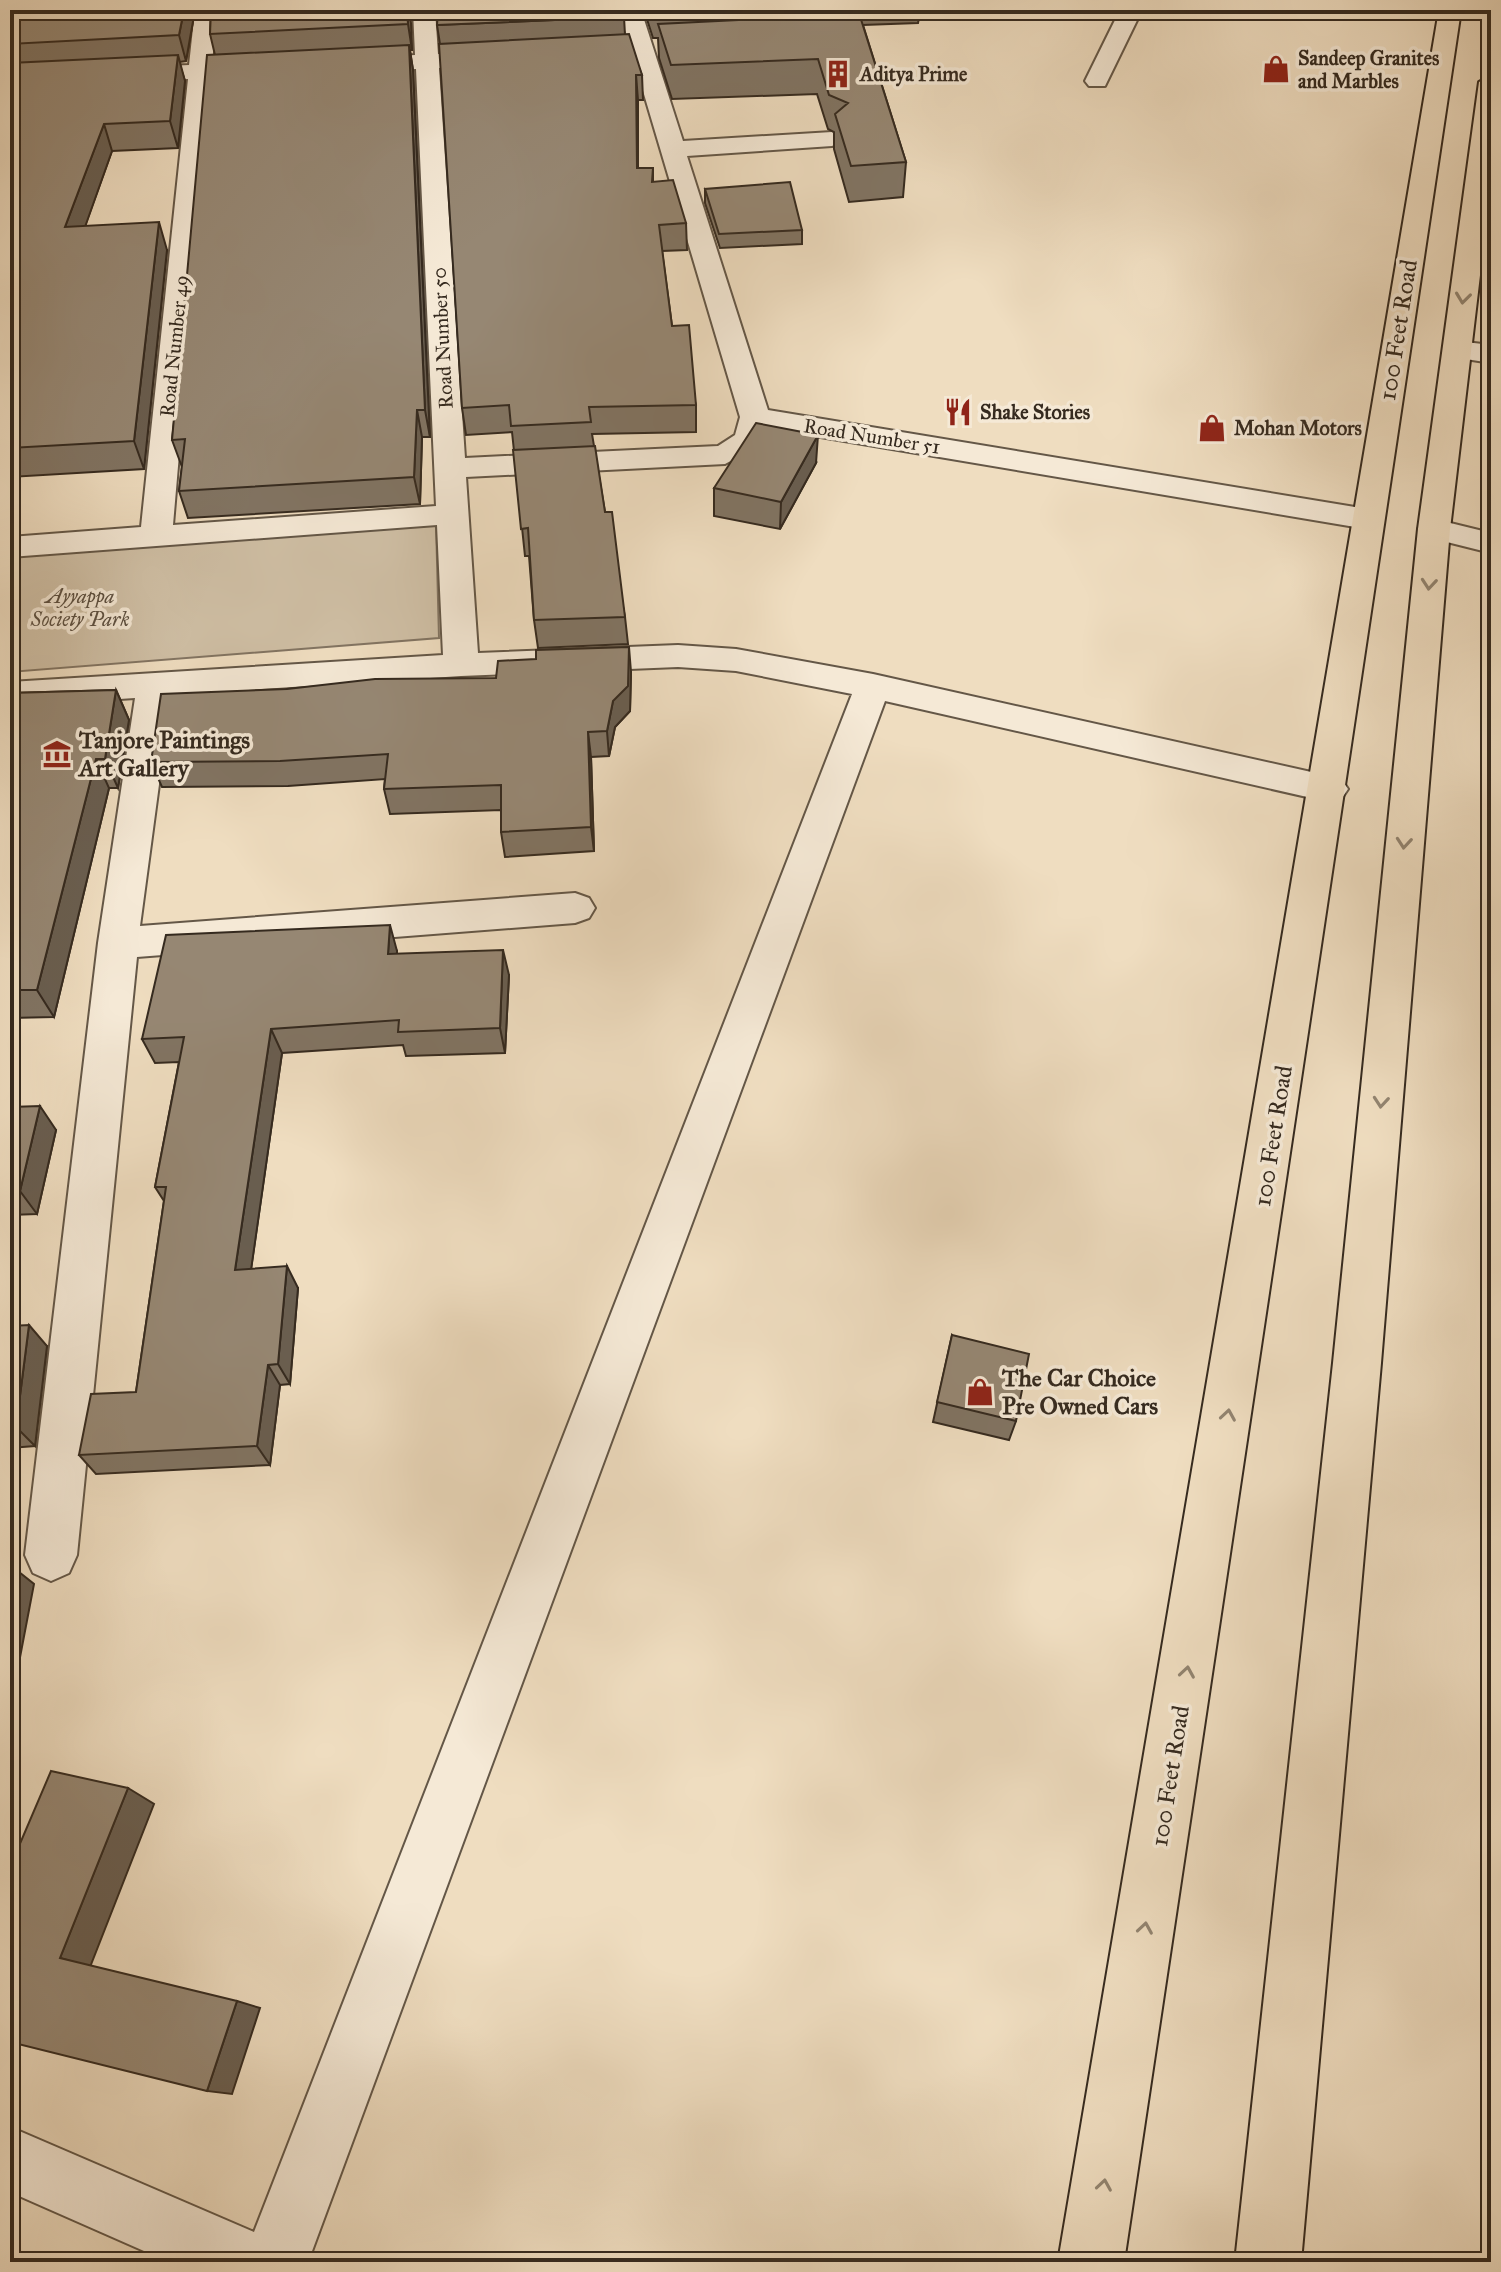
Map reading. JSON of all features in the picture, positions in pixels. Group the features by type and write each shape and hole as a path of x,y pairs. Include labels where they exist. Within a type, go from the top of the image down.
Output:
{"main road":[{"name":"100 Feet Road","path":"1091,2262 1329,789 1367,519 1450,10"},
{"path":"1268,2262 1357,1363 1434,529 1474,352 1491,82"}],"street":[{"name":"Road Number 49","path":"156,536 206,10"},
{"name":"Road Number 50","path":"424,10 461,665"},
{"path":"450,468 725,455 749,439 755,417 672,149 633,51 630,10"},
{"path":"795,42 851,37 842,10"},
{"path":"1097,81 1131,10"},
{"path":"633,51 672,49"},
{"path":"336,65 518,57"},
{"path":"10,80 291,67"},
{"path":"672,149 832,139"},
{"name":"Road Number 51","path":"755,417 1367,519"},
{"path":"10,547 453,514"},
{"path":"1434,529 1491,543"},
{"path":"10,694 461,665 678,656 736,660 873,686 1329,789"},
{"path":"51,1555 118,943 155,685"},
{"path":"275,2262 873,686"},
{"path":"118,943 575,908"},
{"path":"10,2159 245,2262"}],"green space":[{"name":"Ayyappa Society Park","path":"436,523 439,638 10,672 10,554"}],"building":[{"path":"10,10 184,10 179,35 10,44"},
{"path":"211,10 407,10 408,24 210,34"},
{"path":"438,10 622,10 624,17 437,25"},
{"path":"650,10 749,10 652,15"},
{"path":"858,10 906,162 851,166 835,114 848,103 829,95 818,59 671,65 658,24 843,15"},
{"path":"629,34 642,75 636,75 637,168 653,168 652,182 673,180 686,223 659,225 672,326 689,325 696,405 589,407 591,422 511,426 509,405 462,408 439,44"},
{"path":"409,45 425,410 417,410 414,477 179,491 185,439 172,440 207,55"},
{"path":"178,55 170,121 104,124 65,227 159,222 134,441 10,448 10,63"},
{"path":"790,182 802,230 719,234 705,189"},
{"path":"756,423 818,435 781,502 714,488"},
{"path":"595,446 605,512 612,512 625,617 534,620 528,528 521,529 513,450"},
{"path":"629,647 628,686 613,701 607,731 588,732 591,827 501,832 501,785 384,789 388,754 280,761 151,762 161,694 287,689 375,679 496,678 498,661 536,659 536,650"},
{"path":"116,690 105,759 96,759 37,990 10,990 10,693"},
{"path":"390,925 388,954 503,950 500,1028 398,1032 399,1020 271,1029 235,1270 287,1266 278,1364 268,1365 257,1446 79,1455 91,1394 136,1392 166,1187 155,1187 184,1037 142,1039 166,935"},
{"path":"40,1106 20,1191 10,1192 10,1107"},
{"path":"29,1325 16,1427 10,1427 10,1326"},
{"path":"952,1335 1029,1354 1016,1421 937,1402"},
{"path":"51,1771 128,1788 60,1958 237,2001 207,2091 10,2042 10,1867"}],"place":[{"name":"Sandeep Granites and Marbles","path":"1276,69"},
{"name":"Aditya Prime","path":"838,74"},
{"name":"Shake Stories","path":"958,412"},
{"name":"Mohan Motors","path":"1212,428"},
{"name":"Tanjore Paintings Art Gallery","path":"57,754"},
{"name":"The Car Choice Pre Owned Cars","path":"980,1392"}]}
